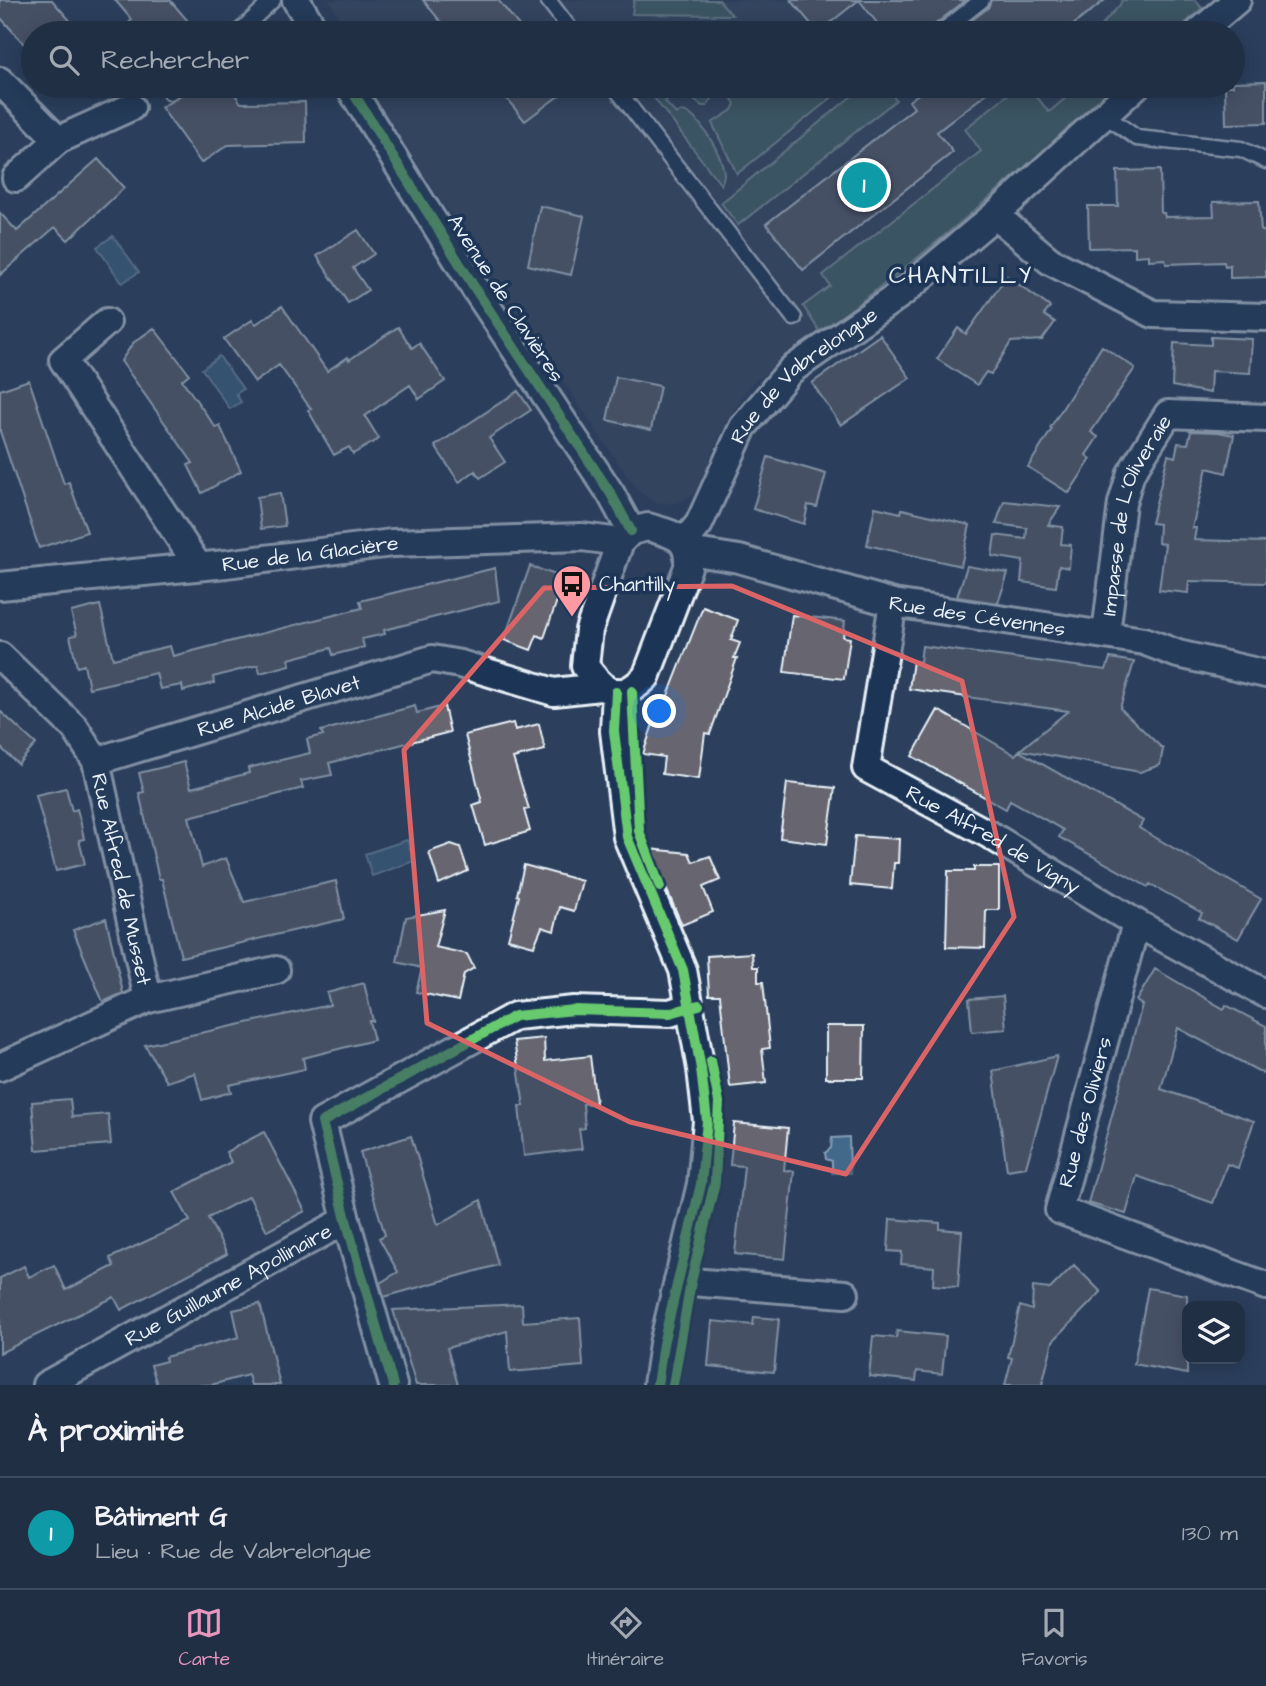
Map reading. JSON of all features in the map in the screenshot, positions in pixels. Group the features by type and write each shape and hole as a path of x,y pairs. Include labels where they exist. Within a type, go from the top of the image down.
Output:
{"street":[{"path":"296,0 309,21"},
{"path":"1210,21 1229,2"},
{"path":"0,81 58,141"},
{"name":"Avenue de Clavières","path":"356,98 476,290 617,503 625,537"},
{"name":"Rue de Vabrelongue","path":"687,547 743,427 791,370 902,293 995,215 1122,98"},
{"path":"16,178 58,141 131,107"},
{"path":"995,215 1050,261 1153,314 1266,317"},
{"path":"107,322 62,360 198,566"},
{"name":"Impasse de L'Oliveraie","path":"1106,634 1122,503 1132,473 1168,414 1266,418"},
{"name":"Rue de la Glacière","path":"0,586 392,543 625,537 648,527 670,534 687,547"},
{"path":"625,537 589,630 585,666 608,690 627,837 683,970 701,1069 707,1121 701,1184 663,1344 657,1385"},
{"name":"Rue des Cévennes","path":"687,547 893,603 1144,640 1178,654 1266,674"},
{"name":"Rue Alcide Blavet","path":"96,761 432,659 460,664 554,692 632,691 646,677 688,567 687,547"},
{"name":"Rue Alfred de Vigny","path":"893,603 866,768 990,835 1136,923 1266,994"},
{"path":"0,656 75,728 96,761"},
{"name":"Rue Alfred de Musset","path":"96,761 148,999"},
{"name":"Rue des Oliviers","path":"1136,923 1059,1210 1266,1286"},
{"name":"Rue Alfred de Musset","path":"0,1067 148,999 276,970"},
{"name":"Rue Guillaume Apollinaire","path":"46,1385 346,1220 323,1122 515,1016 575,1010 670,1013 688,1007"},
{"path":"346,1220 393,1385"},
{"path":"678,1281 845,1294"}],"lane":[{"path":"251,21 273,0"},
{"path":"548,0 564,21"},
{"path":"955,21 982,0"},
{"path":"623,98 794,318"},
{"path":"1103,114 1137,138 1241,149 1266,161"}],"highlighted area":[{"path":"732,586 962,681 1014,917 846,1174 630,1122 427,1023 404,750 544,588"}],"shaded area":[{"path":"329,0 1195,0 1202,8 1187,21 341,21"},
{"path":"372,98 1103,98 919,259 751,384 719,434 706,471 694,494 676,503 657,503 640,492"},
{"path":"113,236 139,272 122,283 97,247"},
{"path":"219,356 243,389 236,394 241,402 230,409 202,369"},
{"path":"407,840 414,861 372,876 365,854"},
{"path":"849,1137 850,1173 832,1173 832,1161 826,1159 825,1153 831,1148 832,1138"}],"green space":[{"path":"634,0 719,0 732,15 632,14"},
{"path":"1122,0 1195,0 1202,8 1187,21 1105,21"},
{"path":"654,98 668,98 665,102 676,114 682,111 688,114 702,127 723,166 721,185"},
{"path":"691,98 713,98 707,106 702,106"},
{"path":"732,98 831,98 737,174 712,123 732,110 735,104"},
{"path":"849,98 896,100 738,225 721,203"},
{"path":"1003,98 1038,98 1049,112 1066,98 1102,98 934,244 820,332 803,306 830,286 823,275 981,151 965,129"}],"building":[{"path":"0,0 52,0 70,21 21,21 21,41 0,17"},
{"path":"115,0 170,0 188,21 131,21"},
{"path":"423,0 498,0 515,21 440,21"},
{"path":"791,0 859,0 832,21 808,21"},
{"path":"859,0 966,0 939,21 876,21"},
{"path":"991,0 1105,0 1078,21 971,21 988,8"},
{"path":"1266,81 1266,123 1226,124 1225,98 1245,98 1245,82"},
{"path":"237,98 241,103 305,102 306,143 228,145 201,163 161,107 176,99"},
{"path":"506,98 556,98 525,121"},
{"path":"913,98 981,98 937,132 953,152 803,270 766,224 914,108 909,101"},
{"path":"98,159 124,188 68,240 55,227 0,275 0,213 17,231"},
{"path":"1160,170 1161,213 1164,213 1165,217 1214,216 1213,202 1259,201 1261,231 1265,231 1266,277 1230,278 1230,265 1225,266 1224,262 1166,264 1165,259 1149,260 1149,255 1135,256 1135,247 1089,248 1088,206 1118,206 1117,171"},
{"path":"540,206 584,216 571,275 528,265"},
{"path":"358,230 374,254 353,268 368,290 348,303 317,256"},
{"path":"1007,276 1050,307 1044,315 1055,322 1042,340 1011,342 991,374 986,372 977,385 937,359 958,328 966,334"},
{"path":"282,306 327,371 348,357 349,360 398,327 412,348 419,343 445,381 419,399 410,385 365,416 379,439 353,454 349,447 334,455 308,410 311,409 279,365 255,382 224,339 252,320 256,324"},
{"path":"154,328 189,374 182,380 216,428 220,426 241,471 202,493 188,465 193,463 121,361 133,343"},
{"path":"880,335 910,378 841,425 812,383"},
{"path":"1211,337 1252,339 1250,373 1211,371 1210,393 1172,386 1174,343 1211,345"},
{"path":"1102,346 1135,368 1091,432 1098,437 1086,455 1091,459 1069,493 1028,467"},
{"path":"616,377 660,386 651,430 607,420"},
{"path":"29,380 64,484 69,482 87,532 39,548 0,431 0,390"},
{"path":"518,391 531,410 489,438 505,462 480,478 475,471 459,482 435,446"},
{"path":"1191,431 1234,435 1226,473 1207,468 1192,528 1196,528 1194,540 1266,542 1266,583 1189,581 1188,593 1159,590 1165,544 1158,543 1159,524 1151,523 1168,455 1175,457 1178,443 1188,444"},
{"path":"768,457 826,474 817,507 808,505 804,524 753,509"},
{"path":"280,493 285,526 261,529 257,497"},
{"path":"1004,501 1060,507 1048,525 1063,527 1061,544 1071,545 1069,568 1059,566 1056,587 1021,582 1023,561 992,556 995,535 1026,539 1027,528 996,524"},
{"path":"875,507 901,513 902,509 970,525 961,566 867,545"},
{"path":"530,566 559,576 554,590 560,592 544,638 537,635 531,650 504,640"},
{"path":"967,566 1008,573 998,603 957,597"},
{"path":"495,568 499,601 384,630 385,634 362,639 364,647 333,655 331,648 289,659 290,665 260,673 258,665 213,677 214,683 183,691 182,685 160,689 156,673 89,688 84,665 77,667 70,636 77,635 71,612 100,605 113,659 170,646 173,656 362,608 360,601"},
{"path":"703,607 738,620 731,640 740,643 710,734 705,733 699,779 662,774 664,757 643,754 657,712 661,713"},
{"path":"792,615 845,621 843,637 850,638 844,679 784,672"},
{"path":"922,646 1106,670 1110,658 1134,662 1120,708 1163,749 1160,765 1140,772 1020,750 1068,711 909,689 913,661 920,662"},
{"path":"415,706 417,713 444,706 450,732 329,763 332,775 301,781 303,788 189,817 202,867 226,858 244,902 336,881 344,919 181,957 139,793 144,792 139,773 184,762 191,788 249,773 248,768 310,753 307,739 323,735 321,731"},
{"path":"938,710 1015,755 1019,751 1143,821 1139,828 1261,899 1238,939 1199,918 1202,913 1150,884 1148,887 1059,837 1063,830 1010,800 1006,809 912,756"},
{"path":"0,711 36,744 18,764 0,747"},
{"path":"513,723 515,730 539,724 545,750 513,758 529,809 524,810 530,831 485,845 473,805 482,802 465,735"},
{"path":"787,783 835,788 827,844 780,838"},
{"path":"66,788 72,811 77,809 81,824 84,839 79,840 85,864 56,871 36,795"},
{"path":"855,836 899,839 898,863 894,863 892,889 850,885"},
{"path":"451,844 460,847 468,871 439,884 429,852"},
{"path":"649,849 689,853 693,862 710,856 720,880 703,887 713,912 682,925"},
{"path":"524,865 582,881 574,911 560,907 554,931 542,927 534,946 508,939"},
{"path":"974,867 999,867 999,910 986,910 985,948 946,947 948,871 974,871"},
{"path":"445,910 435,947 467,954 474,968 464,974 458,1001 416,992 422,968 397,962 406,917"},
{"path":"106,918 123,993 103,1002 73,930"},
{"path":"752,953 753,967 758,967 758,982 763,982 770,1048 762,1049 766,1083 730,1087 720,995 709,995 707,956"},
{"path":"1155,969 1224,1009 1226,1005 1266,1026 1266,1075 1178,1028 1161,1089 1254,1121 1238,1168 1227,1164 1213,1203 1137,1176 1126,1214 1088,1203 1142,1005 1136,1001"},
{"path":"364,983 373,1021 369,1021 374,1040 303,1058 305,1069 229,1085 231,1092 202,1100 195,1073 167,1082 145,1045 330,1005 327,993"},
{"path":"1003,996 1006,1029 972,1032 969,999"},
{"path":"826,1026 864,1026 863,1078 826,1078"},
{"path":"544,1038 545,1061 590,1056 596,1103 583,1104 585,1128 579,1129 582,1149 524,1156 519,1106 524,1106 514,1041"},
{"path":"1057,1056 1026,1167 1007,1170 993,1071"},
{"path":"70,1099 72,1117 108,1114 111,1144 36,1150 32,1102"},
{"path":"734,1123 788,1128 784,1170 794,1171 785,1259 735,1254 744,1166 730,1165"},
{"path":"264,1132 305,1211 267,1231 249,1196 208,1218 227,1254 121,1310 114,1297 0,1353 0,1278 24,1266 29,1277 54,1265 66,1290 114,1266 110,1258 190,1221 174,1192 231,1162 226,1152"},
{"path":"411,1136 438,1225 481,1200 498,1265 384,1297 380,1283 398,1272 379,1238 385,1235 360,1152"},
{"path":"890,1219 940,1223 940,1229 962,1231 958,1287 933,1285 934,1267 901,1264 902,1252 888,1251"},
{"path":"1074,1265 1101,1292 1053,1341 1042,1385 1005,1385 1012,1358 1008,1357 1020,1306 1032,1310 1033,1287 1050,1289"},
{"path":"1148,1288 1187,1295 1187,1301 1182,1301 1182,1364 1187,1364 1187,1374 1134,1364"},
{"path":"260,1304 280,1385 251,1385 248,1375 211,1385 157,1385 151,1365 166,1361 165,1357 239,1337 233,1310"},
{"path":"522,1304 523,1322 580,1318 583,1366 510,1372 507,1331 447,1348 458,1385 416,1385 393,1310"},
{"path":"754,1317 779,1319 774,1372 708,1366 712,1321 753,1325"},
{"path":"897,1331 946,1336 942,1374 917,1371 916,1381 869,1376 873,1336 896,1338"}],"cycle path":[{"path":"356,98 476,290 611,494 631,531"},
{"path":"632,691 639,831 660,887"},
{"path":"616,692 614,731 627,837 683,970 701,1069 707,1121 701,1184 663,1344 657,1385"},
{"path":"393,1385 346,1220 322,1122 515,1016 574,1010 670,1013 699,1005"},
{"path":"673,1385 691,1282 715,1182 719,1102 711,1061"}],"place":[{"name":"Bâtiment G","path":"864,185"},
{"name":"Chantilly","path":"572,618"}],"district":[{"name":"CHANTILLY","path":"961,275"}]}
